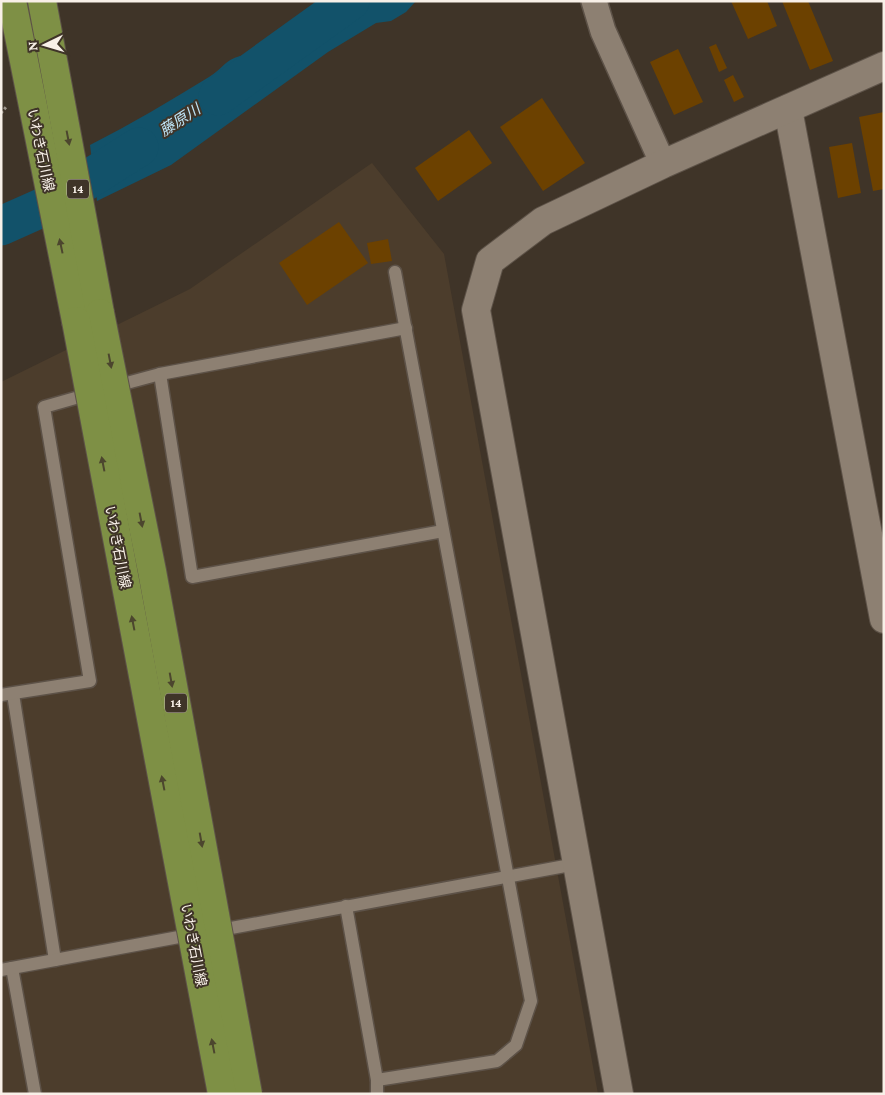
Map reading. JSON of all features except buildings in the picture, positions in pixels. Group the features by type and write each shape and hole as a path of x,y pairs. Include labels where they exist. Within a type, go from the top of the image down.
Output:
{"main road":[{"name":"いわき石川線","path":"12,1 30,100 86,303 152,572 248,1094"},
{"name":"いわき石川線","path":"42,1 59,91 86,303 222,1094"}],"street":[{"path":"594,1 603,31 663,164"},
{"path":"620,1094 576,864 476,310 490,261 543,221 663,164 884,66"},
{"path":"788,109 884,619"}],"lane":[{"path":"378,1080 497,1061 516,1045 531,1001 395,272"},
{"path":"55,960 7,694 90,681 44,407 160,374 406,328"},
{"path":"160,374 192,577 443,530"},
{"path":"35,1094 7,969 576,864"},
{"path":"346,906 378,1080 377,1094"}],"shaded area":[{"path":"372,163 444,254 598,1094 1,1094 1,382 190,289"}],"water":[{"path":"336,1 416,1 406,12 391,21 376,23 328,52 171,165 97,201 90,145 180,95 235,58 240,56 252,66 265,66 289,57 315,38 337,17"}],"waterway":[{"name":"藤原川","path":"218,96 350,1"},
{"name":"藤原川","path":"1,226 48,205 139,147"}]}
